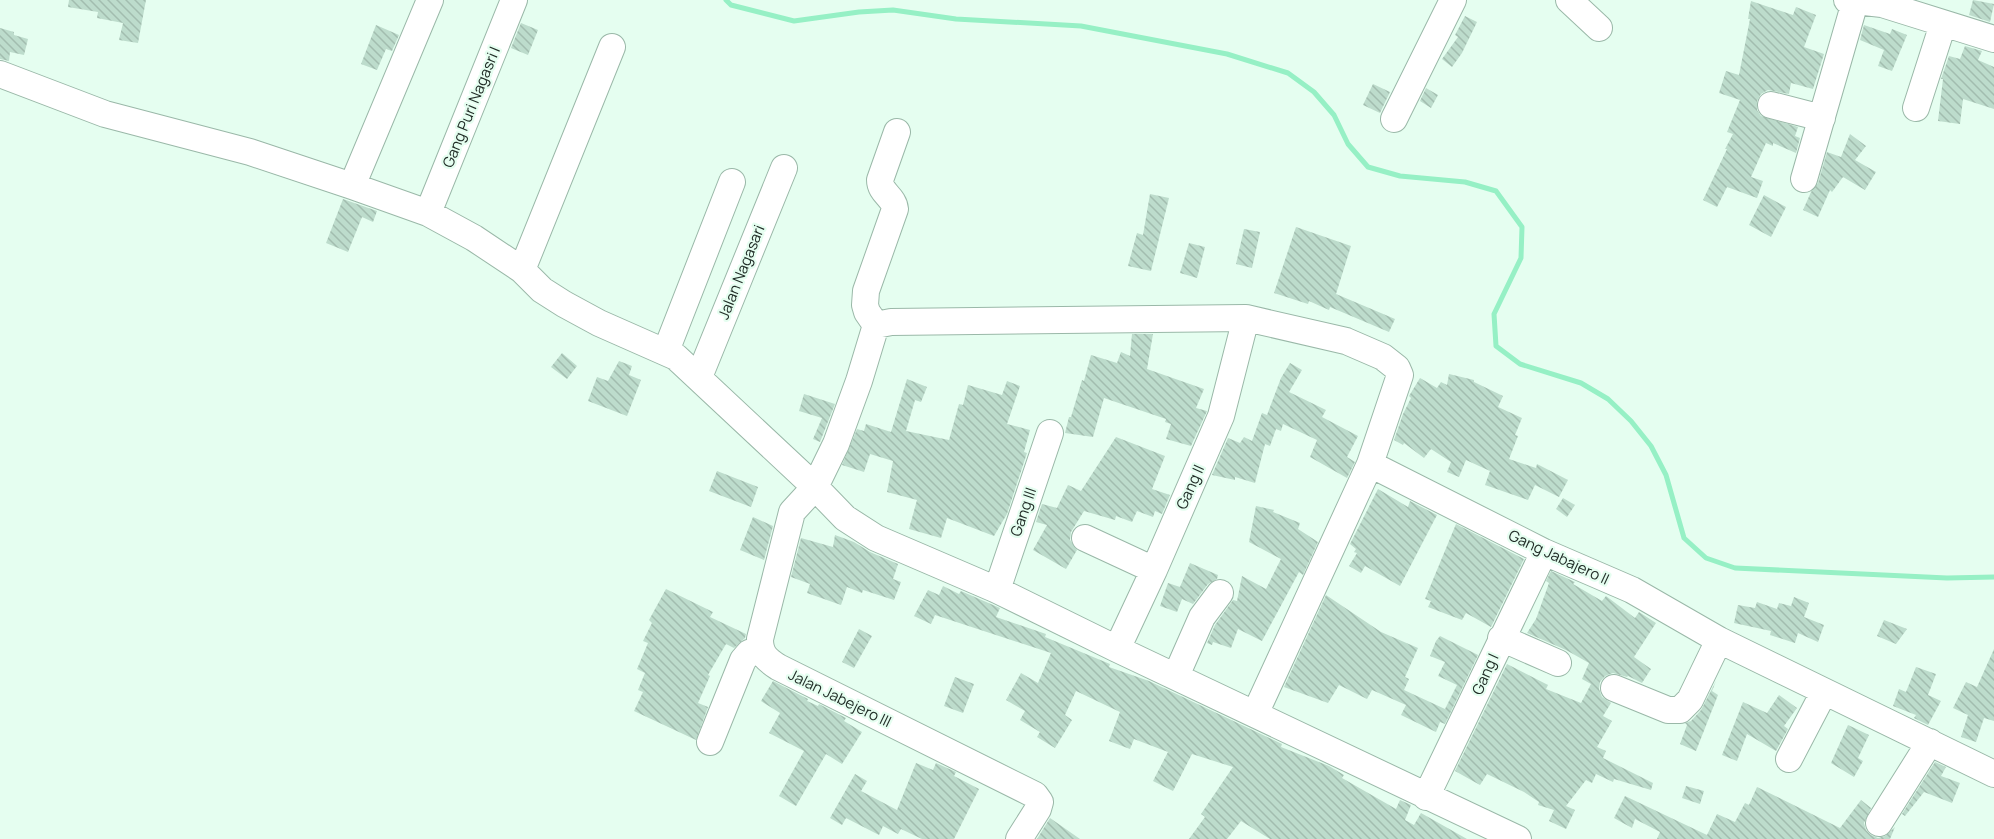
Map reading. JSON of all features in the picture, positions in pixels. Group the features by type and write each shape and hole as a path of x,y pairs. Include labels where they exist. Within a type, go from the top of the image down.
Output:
{"street":[{"path":"352,186 430,0"},
{"name":"Gang Puri Nagasri I","path":"428,213 514,0"},
{"path":"1394,119 1453,0"},
{"path":"1569,0 1599,28"},
{"path":"1804,180 1851,1 1883,2 1943,24 1994,38"},
{"path":"1916,108 1943,24"},
{"path":"522,270 612,47"},
{"path":"0,74 105,114 250,152 428,213 474,238 522,270 542,290 564,304 598,323 676,357 815,487 845,519 876,538 997,590 1518,839"},
{"path":"1771,105 1822,118"},
{"path":"876,325 867,312 865,296 895,210 893,202 880,187 880,180 897,132"},
{"name":"Jalan Nagasari","path":"699,377 784,168"},
{"path":"666,351 732,182"},
{"path":"876,325 891,322 1246,318 1346,341 1383,357 1397,368 1400,378 1370,464 1255,714"},
{"name":"Gang II","path":"1117,649 1221,416 1246,318"},
{"path":"710,742 743,660 749,653 760,649 760,639 792,512 815,487 836,444 876,325"},
{"name":"Gang III","path":"997,590 1050,433"},
{"name":"Gang Jabajero II","path":"1370,464 1544,552 1632,590 1719,640 1994,774"},
{"path":"1086,537 1154,570"},
{"name":"Gang I","path":"1426,797 1544,552"},
{"path":"1176,676 1203,617 1220,593"},
{"path":"1501,638 1558,663"},
{"path":"1614,688 1668,710 1680,710 1690,700 1719,640"},
{"name":"Jalan Jabejero III","path":"760,649 764,657 778,667 1035,795 1040,802 1038,809 1019,839"},
{"path":"1789,759 1824,692"},
{"path":"1879,823 1930,742"}],"building":[{"path":"69,0 146,0 138,43 119,40 123,23 97,18 98,12 68,7"},
{"path":"1973,0 1994,4 1990,22 1969,15"},
{"path":"1751,1 1793,15 1796,7 1816,15 1804,47 1824,54 1813,89 1791,83 1789,94 1768,90 1761,94 1757,101 1757,110 1761,116 1798,127 1795,136 1800,138 1796,153 1773,143 1773,146 1766,143 1751,177 1763,181 1757,198 1727,187 1717,207 1703,200 1733,134 1727,132 1740,100 1719,93 1726,71 1739,75 1750,19 1748,19"},
{"path":"1465,16 1477,22 1462,53 1452,67 1442,59 1458,37 1455,35"},
{"path":"521,23 538,30 528,55 511,48"},
{"path":"376,25 399,35 392,51 386,49 377,70 361,64"},
{"path":"1864,25 1890,34 1892,29 1907,35 1892,71 1878,66 1884,50 1860,40"},
{"path":"0,28 28,39 24,55 10,52 9,61 0,59"},
{"path":"1965,46 1982,51 1978,60 1994,67 1994,109 1963,99 1960,124 1938,121 1943,79 1941,79 1949,56 1960,59"},
{"path":"1373,84 1390,92 1380,113 1363,105"},
{"path":"1426,88 1438,95 1431,108 1420,101"},
{"path":"1850,134 1866,146 1855,160 1876,172 1865,190 1843,177 1832,192 1830,190 1818,217 1803,210 1818,183 1827,152 1841,157"},
{"path":"1150,194 1169,198 1151,271 1128,266 1137,233 1143,235"},
{"path":"1764,195 1786,207 1771,237 1749,225"},
{"path":"343,199 377,211 373,222 362,217 348,252 326,243"},
{"path":"1296,227 1351,246 1336,294 1395,319 1389,332 1330,307 1329,310 1309,301 1308,304 1274,293"},
{"path":"1244,229 1260,232 1252,268 1236,264"},
{"path":"1189,243 1205,247 1197,278 1180,273"},
{"path":"1132,334 1153,334 1147,369 1204,389 1196,408 1207,411 1191,446 1166,439 1171,424 1165,422 1166,419 1104,398 1093,437 1065,433 1091,355 1117,363 1121,352 1130,356"},
{"path":"562,353 577,366 567,379 551,367"},
{"path":"619,361 632,366 629,375 641,380 627,416 588,401 597,377 608,381"},
{"path":"1290,363 1302,370 1289,392 1326,410 1322,417 1358,436 1347,457 1355,462 1347,478 1310,457 1317,440 1283,424 1281,431 1276,429 1270,446 1265,444 1255,483 1235,477 1235,480 1212,475 1228,438 1240,443 1244,437 1252,441 1262,413 1267,415 1281,378"},
{"path":"1449,374 1474,380 1503,396 1498,407 1522,418 1509,459 1536,468 1537,464 1568,480 1559,497 1535,485 1528,500 1485,485 1490,471 1466,460 1459,477 1447,472 1451,462 1431,449 1424,458 1404,443 1403,445 1394,440 1411,398 1409,396 1420,378 1437,388 1441,382 1447,385"},
{"path":"907,379 927,387 921,402 915,400 906,431 949,440 959,404 963,405 968,385 1002,395 1007,381 1020,386 1007,424 1030,430 1024,452 1027,453 1007,514 994,536 947,518 941,538 909,529 917,500 887,492 893,461 870,454 864,472 842,465 857,429 864,431 866,424 891,432"},
{"path":"804,394 835,404 820,442 813,439 822,418 799,411"},
{"path":"1116,437 1165,456 1152,489 1170,495 1162,514 1155,511 1153,517 1137,511 1132,522 1116,516 1115,520 1084,511 1071,532 1070,540 1077,550 1066,569 1033,550 1047,525 1036,522 1042,504 1057,508 1068,485 1081,491"},
{"path":"717,471 758,487 751,507 709,491"},
{"path":"1378,489 1408,507 1410,501 1437,515 1400,586 1365,566 1361,573 1349,566 1357,553 1350,544"},
{"path":"1563,498 1575,505 1567,517 1556,509"},
{"path":"1256,506 1274,510 1273,512 1300,523 1298,529 1318,542 1303,575 1299,572 1262,641 1238,629 1231,648 1213,642 1212,645 1207,643 1215,625 1233,600 1237,601 1242,576 1266,589 1281,559 1249,542"},
{"path":"753,517 773,526 764,560 740,550"},
{"path":"1456,524 1524,559 1491,627 1466,613 1462,620 1428,607 1431,601 1425,599"},
{"path":"835,535 898,564 893,579 901,582 894,600 847,587 841,605 807,593 810,584 791,577 801,538 833,547"},
{"path":"1190,563 1218,575 1217,579 1208,584 1193,604 1182,599 1177,612 1160,606 1168,583 1180,587"},
{"path":"1551,571 1575,582 1573,584 1602,601 1606,596 1635,618 1639,612 1656,623 1634,657 1651,669 1642,683 1628,676 1613,673 1605,676 1600,682 1599,689 1602,697 1611,703 1603,716 1612,721 1597,747 1606,751 1603,758 1653,783 1651,790 1614,779 1613,782 1596,774 1592,783 1586,780 1566,806 1575,810 1566,829 1549,821 1554,810 1538,805 1539,802 1524,792 1487,774 1480,785 1455,771 1507,664 1548,685 1546,689 1581,703 1591,684 1582,679 1589,663 1527,633 1536,619"},
{"path":"943,586 959,594 961,591 1000,608 996,617 1046,634 1045,637 1110,664 1109,667 1149,681 1282,744 1281,747 1329,766 1344,775 1342,778 1396,809 1400,800 1411,805 1405,820 1414,825 1421,813 1467,839 1270,839 1241,821 1227,839 1189,839 1205,817 1201,814 1233,767 1192,754 1173,791 1153,781 1168,752 1134,739 1130,749 1109,741 1120,712 1076,691 1065,715 1072,720 1055,748 1037,737 1040,732 1020,720 1025,711 1006,700 1021,673 1038,683 1051,653 935,615 931,624 914,616 928,590 939,595"},
{"path":"666,589 713,612 710,617 746,634 745,638 734,648 726,644 708,675 710,676 698,703 708,707 696,740 634,711 643,692 638,690 645,673 637,669 648,643 643,641 652,623 649,620"},
{"path":"1326,595 1381,632 1418,648 1405,677 1409,679 1404,690 1445,709 1457,685 1438,676 1445,662 1430,656 1436,641 1440,636 1478,655 1445,724 1440,722 1436,732 1401,715 1406,705 1372,690 1367,699 1339,685 1328,703 1284,687"},
{"path":"1794,597 1809,603 1804,617 1824,625 1818,642 1798,633 1795,643 1770,635 1771,631 1734,623 1738,605 1755,608 1757,602 1777,609 1779,603 1791,606"},
{"path":"1884,620 1907,629 1896,644 1877,636"},
{"path":"859,629 872,636 854,668 842,662"},
{"path":"1994,649 1994,721 1984,718 1976,742 1961,737 1968,715 1953,708 1966,682 1977,687"},
{"path":"1916,667 1936,674 1928,695 1941,701 1928,725 1914,718 1916,715 1893,706 1899,689 1906,692"},
{"path":"955,677 974,684 963,713 944,706"},
{"path":"773,681 808,699 807,701 818,706 819,704 846,718 844,721 862,732 842,764 826,754 796,806 779,796 804,751 769,733 780,713 761,701"},
{"path":"1716,681 1712,691 1718,695 1696,751 1680,744 1687,725 1685,723 1691,721 1701,710"},
{"path":"1779,695 1797,708 1784,726 1788,729 1776,751 1747,734 1737,761 1722,755 1743,702 1767,713"},
{"path":"1848,725 1869,735 1858,758 1863,761 1854,777 1831,763"},
{"path":"1935,762 1946,767 1941,776 1960,783 1952,803 1924,792 1905,816 1902,814"},
{"path":"916,763 933,770 936,763 956,772 954,776 979,789 954,839 922,839 901,829 898,834 883,826 879,835 846,818 842,825 830,818 855,774 867,781 861,791 897,810"},
{"path":"1686,786 1704,791 1700,804 1682,798"},
{"path":"1757,787 1840,828 1861,800 1871,808 1864,823 1871,835 1878,838 1885,836 1895,827 1890,839 1657,839 1660,832 1635,819 1632,828 1614,818 1625,796 1707,835 1717,814 1735,822 1745,803 1749,805"},
{"path":"1050,818 1080,839 1037,839"}],"waterway":[{"path":"726,0 731,5 794,21 893,10 956,19 1081,26 1227,54 1288,73 1314,92 1334,115 1348,144 1368,167 1400,176 1465,182 1496,191 1522,227 1521,258 1494,314 1496,346 1520,364 1581,383 1608,399 1631,421 1651,446 1666,475 1684,538 1706,558 1735,568 1947,578 1994,577"}]}
